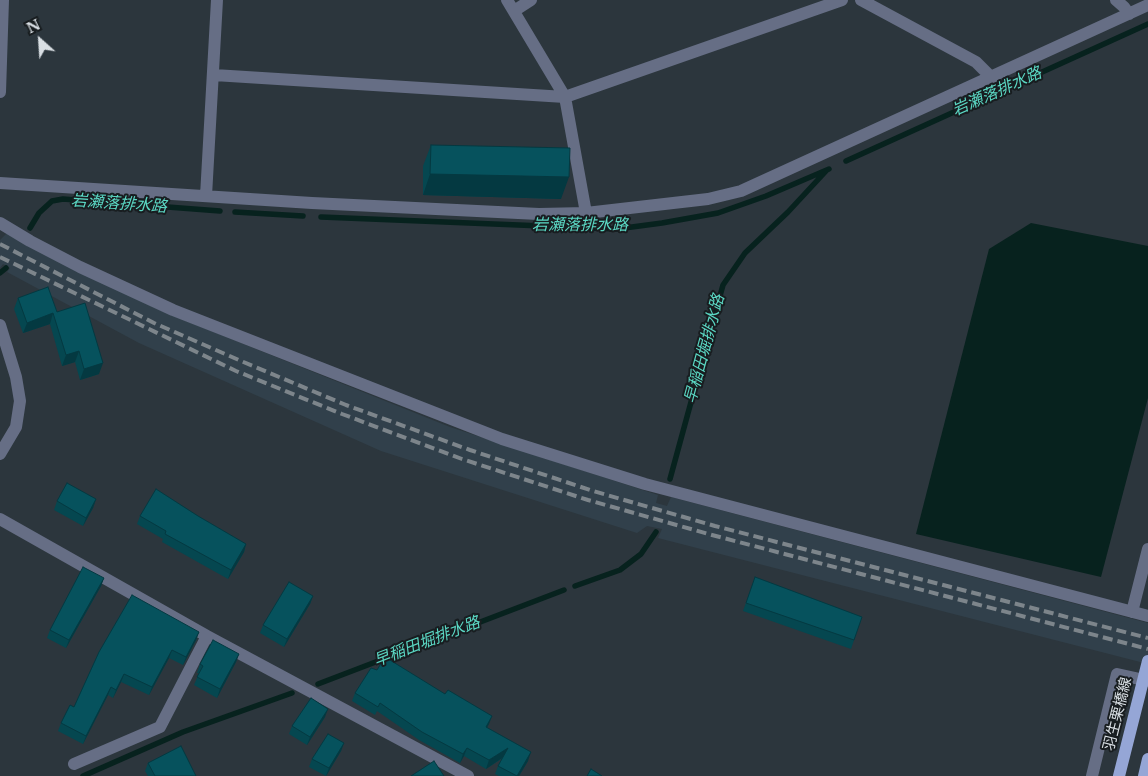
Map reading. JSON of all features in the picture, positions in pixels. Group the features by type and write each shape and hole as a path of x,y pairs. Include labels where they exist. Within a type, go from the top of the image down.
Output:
{"main road":[{"name":"羽生栗橋線","path":"1119,776 1148,661"},
{"path":"1144,776 1148,759"}],"street":[{"path":"0,92 4,0"},
{"path":"206,196 217,0"},
{"path":"531,0 511,5 565,97 586,213"},
{"path":"214,75 565,97 842,0"},
{"path":"860,0 976,62 992,78"},
{"path":"1116,0 1124,7 1128,14"},
{"path":"0,183 519,213 586,213 648,208 742,192 1148,5"},
{"path":"0,222 30,241 80,267 173,310 502,439 645,484 1148,616"},
{"path":"0,325 16,377 20,400 16,427 0,454"},
{"path":"0,519 207,636 468,776"},
{"path":"1132,612 1148,549"},
{"path":"74,764 160,727 207,636"},
{"path":"1092,776 1117,674 1148,681"}],"shaded area":[{"path":"1031,223 1148,246 1148,398 1101,577 916,534 989,249"},
{"path":"7,233 159,310 450,427 658,495 656,503 667,506 671,497 1148,623 1148,664 658,538 662,529 647,526 637,533 381,451 139,343 7,272 10,268 3,264 0,268 0,240"}],"building":[{"path":"431,145 570,148 569,177 430,174"},
{"path":"48,287 57,312 85,303 103,363 84,369 79,351 66,355 53,313 27,323 18,298"},
{"path":"67,483 96,499 86,518 57,501"},
{"path":"156,489 246,544 231,570 165,534 166,531 140,516"},
{"path":"83,567 104,578 69,640 50,630"},
{"path":"755,577 862,617 854,640 746,603"},
{"path":"289,582 313,596 287,639 263,625"},
{"path":"132,595 199,632 186,657 172,650 152,687 124,674 116,690 111,687 86,736 61,723 70,705 74,707 99,652"},
{"path":"213,640 239,654 220,689 197,677 203,666 200,664"},
{"path":"385,657 445,694 448,690 492,716 486,727 531,752 517,776 498,766 508,748 489,760 467,748 463,754 422,732 380,703 378,707 355,693 371,668 377,670"},
{"path":"311,698 328,709 310,737 292,726"},
{"path":"328,734 344,743 329,768 312,759"},
{"path":"181,746 196,776 155,776 148,763"},
{"path":"434,761 444,776 411,776"},
{"path":"591,769 602,776 587,776"}],"waterway":[{"name":"岩瀬落排水路","path":"846,161 1148,24"},
{"name":"岩瀬落排水路","path":"321,217 617,229 718,213 766,196 829,169"},
{"name":"早稲田堀排水路","path":"670,479 723,285 745,253 788,212 826,171"},
{"name":"岩瀬落排水路","path":"30,228 39,213 52,201 63,199 220,211"},
{"name":"岩瀬落排水路","path":"235,212 303,216"},
{"name":"岩瀬落排水路","path":"0,273 6,268"},
{"name":"早稲田堀排水路","path":"575,586 620,570 641,554 656,532"},
{"name":"早稲田堀排水路","path":"318,684 564,590"},
{"name":"早稲田堀排水路","path":"83,776 183,732 292,693"}],"railway":[{"path":"0,244 154,323 346,405 470,450 593,491 715,526 1148,638"},
{"path":"0,257 236,371 342,414 462,459 588,500 712,535 1148,649"}]}
